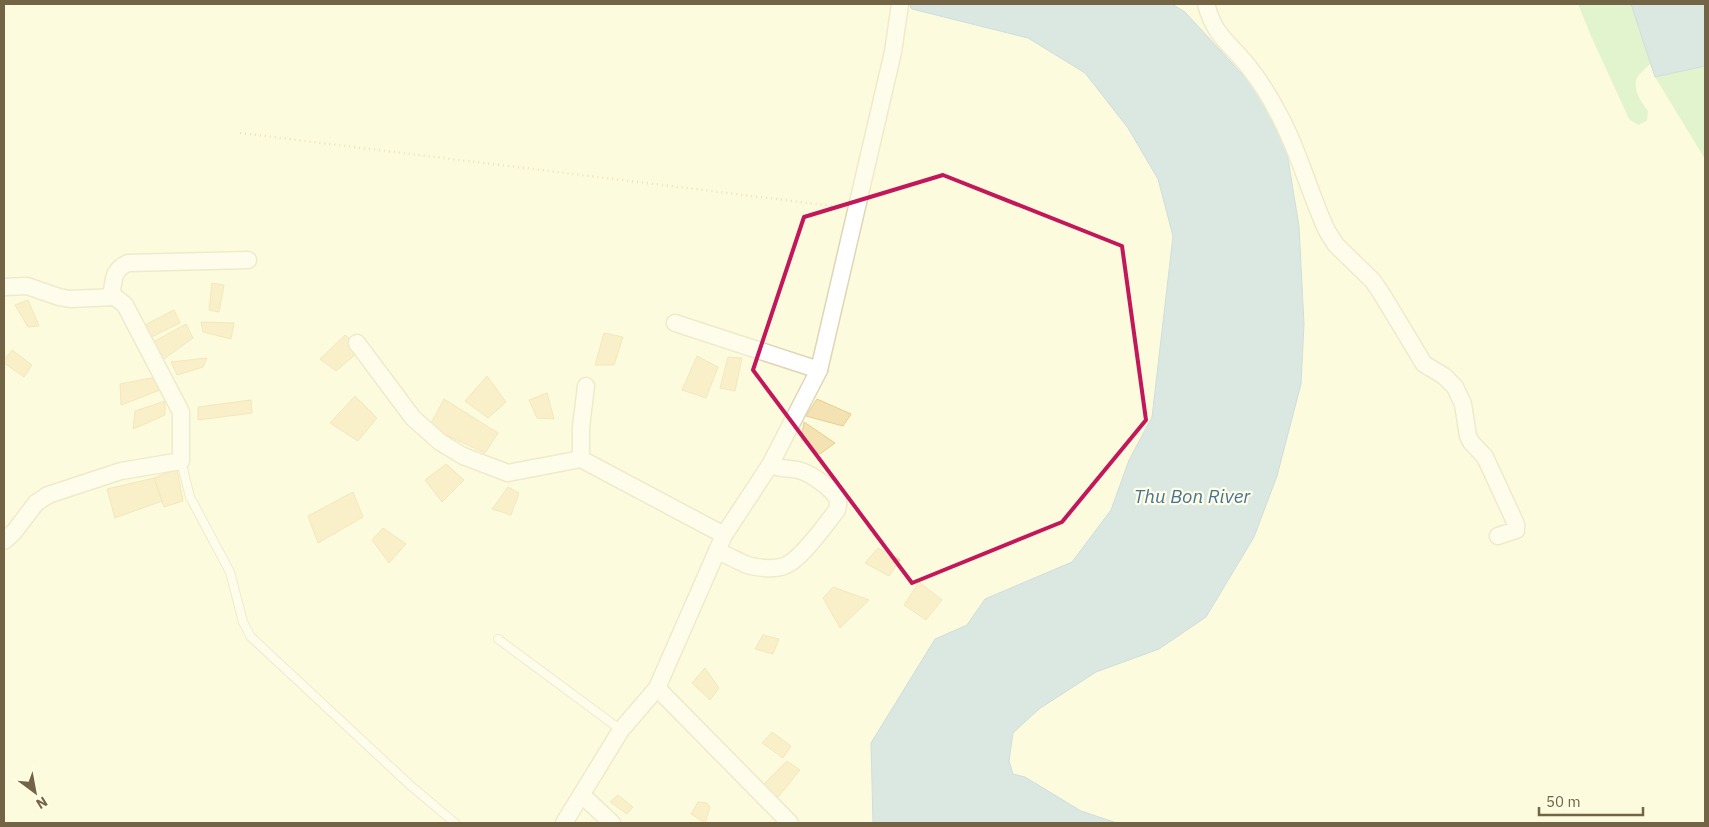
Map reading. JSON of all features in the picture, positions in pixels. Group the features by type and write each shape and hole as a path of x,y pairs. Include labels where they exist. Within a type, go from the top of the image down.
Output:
{"street":[{"path":"1206,4 1216,30 1252,71 1278,113 1327,231 1336,245 1373,282 1384,296 1424,364 1444,376 1459,394 1464,404 1468,436 1485,457 1516,524 1516,530 1498,536"},
{"path":"564,823 621,730 657,688 724,535 770,465 819,370 893,52 900,7"},
{"path":"111,297 115,273 121,266 128,263 248,260"},
{"path":"4,287 26,286 70,299 111,297 119,299 125,306 181,412 181,461 121,472 48,495 36,503 14,532 4,541"},
{"path":"675,323 819,370"},
{"path":"358,343 413,418 440,442 463,456 508,473 581,459 724,535"},
{"path":"581,459 581,427 586,386"},
{"path":"717,551 753,566 784,567 802,553 837,510 837,498 818,480 800,470 770,465"},
{"path":"657,688 790,823"},
{"path":"582,795 612,823"}],"lane":[{"path":"181,461 190,497 230,572 243,622 252,637 411,786 455,823"},
{"path":"498,639 621,730"}],"path":[{"path":"240,133 856,209"}],"highlighted area":[{"path":"943,175 1122,246 1146,420 1062,522 912,583 753,370 804,217"}],"green space":[{"path":"1578,4 1631,4 1651,63 1638,76 1636,82 1638,96 1648,111 1647,121 1638,125 1629,119"},
{"path":"1705,66 1705,159 1655,77"}],"water":[{"name":"Thu Bon River","path":"908,4 1172,4 1185,12 1263,97 1287,153 1299,226 1304,324 1301,384 1277,476 1254,537 1206,617 1159,649 1096,672 1039,709 1013,733 1009,761 1013,774 1025,777 1081,811 1117,823 873,823 871,743 935,639 967,625 985,599 1072,562 1111,510 1129,460 1152,417 1173,236 1158,179 1128,128 1085,73 1028,38 912,9"},
{"path":"1631,4 1705,4 1705,66 1655,77"}],"building":[{"path":"212,283 224,285 219,312 209,310"},
{"path":"28,300 39,326 28,327 15,305"},
{"path":"174,310 180,323 147,339 145,325"},
{"path":"201,322 234,323 231,339 203,332"},
{"path":"186,324 193,338 161,361 146,346"},
{"path":"604,333 623,337 614,365 595,365"},
{"path":"345,335 362,349 336,371 320,359"},
{"path":"12,350 32,365 24,377 4,363 4,360"},
{"path":"697,356 718,367 706,398 682,390"},
{"path":"728,357 742,358 735,391 720,388"},
{"path":"207,358 203,367 177,375 171,362"},
{"path":"487,376 506,402 488,418 465,401"},
{"path":"156,377 160,390 121,405 120,384"},
{"path":"547,393 554,419 537,418 529,400"},
{"path":"355,396 377,418 358,441 330,423"},
{"path":"444,399 498,433 485,453 429,427"},
{"path":"817,399 851,414 843,426 806,416"},
{"path":"251,400 252,413 198,420 198,407"},
{"path":"165,401 165,415 133,429 135,411"},
{"path":"804,422 835,443 820,454 801,440"},
{"path":"446,464 464,480 442,502 425,480"},
{"path":"177,469 183,501 164,507 154,478"},
{"path":"154,478 162,501 115,518 107,489"},
{"path":"508,487 519,493 511,515 492,509"},
{"path":"353,492 363,517 318,543 308,516"},
{"path":"383,528 406,544 389,563 372,540"},
{"path":"878,548 900,560 889,576 865,563"},
{"path":"919,582 942,600 926,620 904,605"},
{"path":"833,587 869,600 840,628 823,598"},
{"path":"763,635 779,639 773,654 755,649"},
{"path":"705,668 719,688 710,700 692,683"},
{"path":"772,732 791,746 783,758 762,743"},
{"path":"787,761 800,770 778,797 762,786"},
{"path":"618,795 633,807 627,814 610,802"},
{"path":"698,802 707,803 710,807 705,823 691,814"}]}
